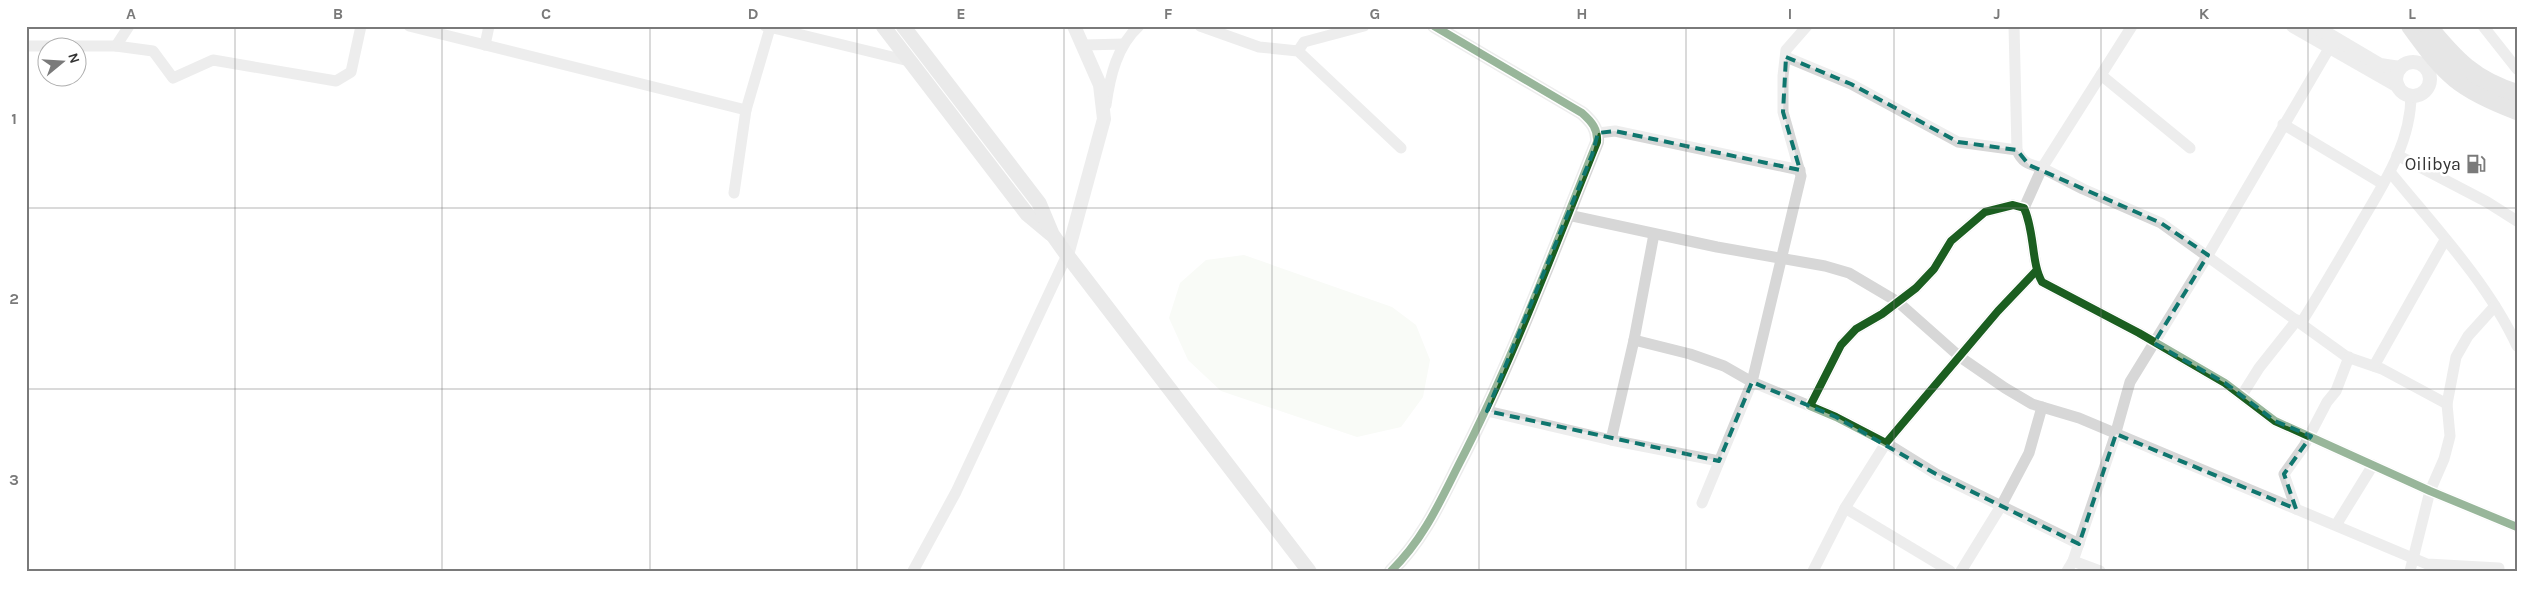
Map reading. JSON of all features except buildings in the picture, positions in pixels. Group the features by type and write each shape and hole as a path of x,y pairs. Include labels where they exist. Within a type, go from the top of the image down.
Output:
{"highway":[{"path":"2410,26 2431,38 2450,66 2482,98 2517,111"},
{"path":"2450,66 2517,93"}],"main road":[{"path":"883,26 918,58"},
{"path":"903,26 918,58 1027,214 1052,234 1309,571"}],"street":[{"path":"116,46 129,26"},
{"path":"26,46 116,46 153,51 173,78 213,60 336,81 351,72 362,26"},
{"path":"408,26 746,110"},
{"path":"485,45 489,26"},
{"path":"1074,26 1100,85 1104,120"},
{"path":"913,571 956,492 1067,255 1104,120 1110,80 1126,38 1139,26"},
{"path":"1200,26 1259,47 1298,51 1401,148"},
{"path":"1298,51 1304,42 1364,26"},
{"path":"1391,571 1408,554 1427,526 1487,411 1597,142 1598,133 1592,122 1582,113 1434,26"},
{"path":"1702,503 1752,382 1801,176 1783,112 1786,50 1807,26"},
{"path":"2014,26 2017,150 2021,159 2029,165 2042,168 2083,189 2162,223 2349,357 2374,366 2447,404"},
{"path":"2024,208 2042,168 2132,26"},
{"path":"2293,26 2380,65 2423,65 2429,74 2428,85"},
{"path":"2314,26 2332,43 2398,86 2405,94 2421,93 2450,66"},
{"path":"2483,26 2517,69"},
{"path":"734,193 746,110 767,27 918,58"},
{"path":"2398,86 2396,75 2431,38"},
{"path":"2100,571 2070,566 2116,433 2130,382 2208,255 2332,43"},
{"path":"1084,45 1124,44"},
{"path":"1786,57 1851,84 1958,142 2017,150"},
{"path":"2101,76 2190,148"},
{"path":"2242,395 2260,368 2299,322 2390,172 2407,132 2411,111 2411,95"},
{"path":"2283,124 2383,184"},
{"path":"1598,133 1615,131 1800,170"},
{"path":"2397,155 2487,202 2517,220"},
{"path":"2390,172 2494,306 2517,346"},
{"path":"1810,406 1841,345 1856,329 1916,288 1934,269 1951,241 1985,212 2013,205 2024,208 2029,218 2036,254 2036,271 2042,282 2154,343 2242,395 2275,421 2430,492 2517,527"},
{"path":"1568,214 1654,234 1825,266 1848,274 1898,302 1960,357 2005,388 2042,407 2078,418 2116,433 2427,564 2499,568"},
{"path":"1611,440 1634,340 1654,234"},
{"path":"2374,366 2444,240"},
{"path":"1813,571 1845,508 1886,443 1998,312 2036,271"},
{"path":"2410,571 2430,492 2444,459 2450,436 2447,404 2456,357 2468,336 2494,306"},
{"path":"1634,340 1690,354 1724,366 1752,382 1836,417 1886,443 1936,474 2079,544"},
{"path":"2296,509 2284,474 2311,436 2327,402 2336,391 2349,357"},
{"path":"1961,571 2001,506 2029,453 2042,407"},
{"path":"1487,411 1611,440 1719,461"},
{"path":"2336,526 2373,465"},
{"path":"1845,508 1950,571"}],"highlighted area":[{"path":"1786,57 1851,84 1958,142 2017,150 2029,165 2161,223 2208,255 2154,343 2225,383 2275,421 2311,436 2284,474 2296,509 2116,434 2079,544 1936,474 1836,417 1752,382 1719,461 1487,411 1592,155 1598,133 1615,131 1800,170 1783,112"}],"shaded area":[{"path":"1244,255 1392,307 1416,325 1430,360 1423,397 1401,427 1357,437 1221,391 1188,360 1169,318 1180,283 1206,260"}],"cycle path":[{"path":"1391,571 1412,547 1429,522 1478,427 1531,306 1597,142 1594,126 1582,113 1434,26"},
{"path":"2036,271 1998,311 1886,443 1810,406 1841,345 1856,329 1882,314 1916,288 1934,269 1951,241 1985,212 2013,205 2024,208 2030,227 2036,266 2042,282 2139,333 2225,383 2275,421 2430,491 2517,527"}],"place":[{"name":"Oilibya","path":"2476,164"}]}
